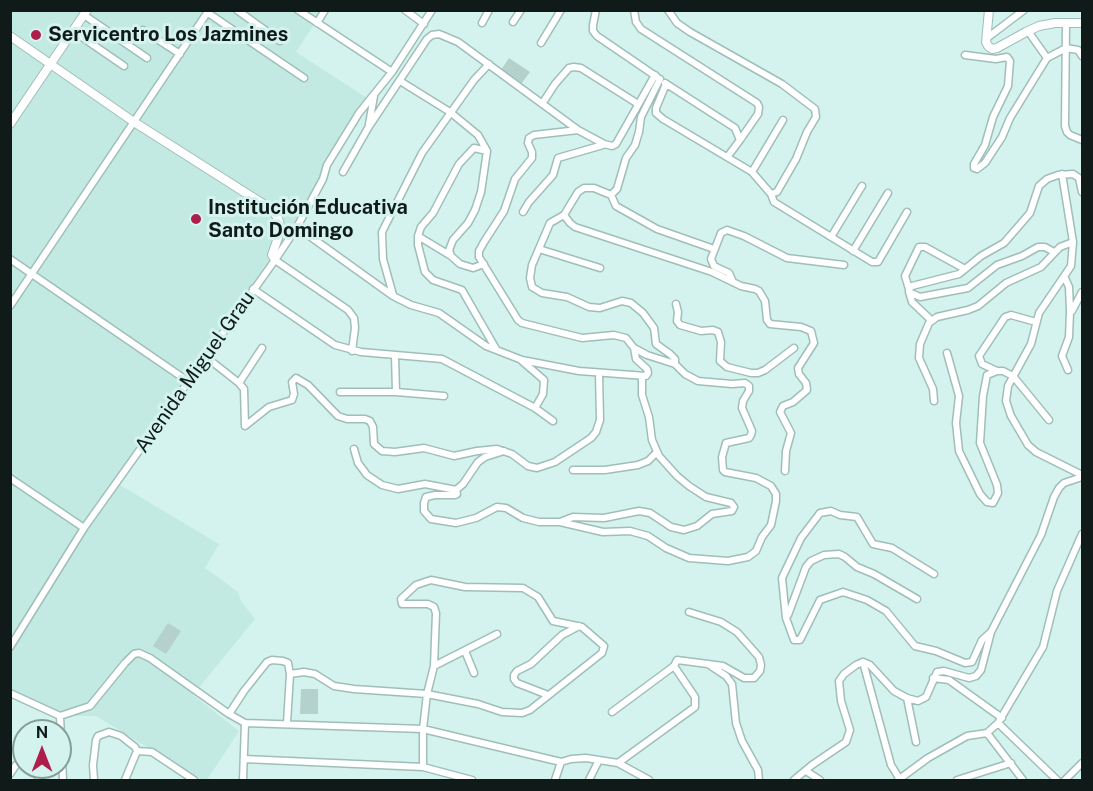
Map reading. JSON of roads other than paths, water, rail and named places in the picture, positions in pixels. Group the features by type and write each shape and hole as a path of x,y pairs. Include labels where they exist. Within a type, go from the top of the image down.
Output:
{"street":[{"path":"237,10 280,41"},
{"path":"298,10 392,72"},
{"path":"317,23 325,10"},
{"path":"405,10 424,24"},
{"name":"Avenida Miguel Grau","path":"10,647 84,528 297,227 323,179 327,165 359,113 392,72 432,10"},
{"path":"483,23 489,10"},
{"path":"513,21 521,10"},
{"path":"541,43 561,10"},
{"path":"596,10 593,31 597,36 735,128 739,136"},
{"path":"634,10 636,22 641,29 757,103 758,114 739,136 728,156"},
{"path":"668,10 677,23 690,32 782,84 815,110 816,117 809,127 796,159 777,192 771,194"},
{"path":"989,10 986,44 995,49 1028,31 1047,24 1083,23"},
{"path":"987,38 1024,10"},
{"path":"10,306 208,12 304,78"},
{"path":"10,124 86,13 147,58"},
{"path":"1066,23 1065,126 1070,135 1083,140"},
{"path":"143,30 180,54"},
{"path":"73,31 124,66"},
{"path":"1028,31 1047,58"},
{"path":"343,172 368,128 427,39 432,35 439,34 458,42 578,130 612,146 616,144 638,104 657,77"},
{"path":"10,36 135,122 271,209 278,218 281,229 272,255 275,260 348,310 354,318 355,328 352,351"},
{"path":"965,55 996,59 1006,57 1010,61 1008,86 993,117 985,145 974,164 977,170 985,163 1002,137 1010,118 1047,58 1066,48 1078,50 1083,56"},
{"path":"393,296 383,259 382,232 422,153 474,80 489,64"},
{"path":"542,104 562,76 569,68 574,67 581,68 638,104"},
{"path":"611,195 617,189 626,158 639,132 641,117 657,77"},
{"path":"400,81 450,112 478,135 487,151 476,210 449,246 451,256"},
{"path":"666,84 656,113 752,172 771,194 774,202 872,262 878,262 907,212"},
{"path":"368,128 375,95"},
{"path":"752,172 783,120"},
{"path":"578,130 534,135 529,138 532,158 514,179 504,211 479,251 479,257 518,320 522,323 582,338 615,335 626,338 634,348 675,364 685,374 698,381 746,383 749,386"},
{"path":"523,212 553,175 560,156 604,144"},
{"path":"487,151 474,148 459,164 433,213 421,228 418,245 425,272 433,280 462,290 496,350"},
{"path":"1062,174 1073,242 1071,266 1042,309 1036,322 1031,344 1007,391 1007,406 1028,445 1036,452 1083,476"},
{"path":"909,291 934,279 956,275 981,256 1007,241 1030,213 1039,186 1050,177 1073,174 1081,179 1083,192"},
{"path":"831,237 862,186"},
{"path":"675,364 675,359 656,344 654,328 643,312 631,303 622,301 600,308 589,307 567,297 542,293 532,287 530,278 532,265 550,223 564,215 578,192 584,188 594,188 611,195 616,206 657,229 714,249"},
{"path":"853,251 888,193"},
{"path":"564,215 575,227 759,291 765,301 767,320 770,324 805,327 811,331 814,338 812,345 798,368 807,390 798,399 783,406 780,412 791,433 786,451 785,471"},
{"path":"297,227 393,296 411,305 439,313 486,346 522,360 565,369 646,376 647,369 636,359 634,348"},
{"path":"734,283 727,272 712,263 711,258 721,233 729,230 788,258 844,265"},
{"path":"418,236 460,264 473,268 484,264"},
{"path":"934,401 933,388 919,358 920,344 931,320 978,306 1006,283 1041,267 1060,247 1073,242"},
{"path":"931,320 912,302 905,276 920,247 925,247 965,269"},
{"path":"909,291 920,297 968,288 997,265 1022,256 1038,247 1045,247 1054,252"},
{"path":"539,249 600,268"},
{"path":"10,259 189,382"},
{"path":"1065,278 1069,287 1070,333 1062,356 1068,370"},
{"path":"253,289 335,345 352,351 442,359 535,408 553,421"},
{"path":"1070,312 1083,292"},
{"path":"676,303 677,321 680,325 700,331 718,332 721,342 720,361 724,366 754,374 765,370 794,348"},
{"path":"997,371 982,364 980,356 1005,317 1011,315 1036,322"},
{"path":"239,383 262,348"},
{"path":"947,353 959,396 956,423 959,451 980,494 987,502 991,504 998,496 997,485 982,452 979,438 987,375 1003,371 1013,376 1049,420"},
{"path":"395,355 396,392"},
{"path":"206,357 244,389 244,425 246,426 269,407 292,400 294,394 292,382 296,378 308,386 338,416 347,419 365,419 370,422 373,427 374,444 382,451 395,452 424,448 454,456 492,449 504,451 528,465 540,468 555,462 591,438 598,429 600,420 598,373"},
{"path":"522,360 527,367 538,373 544,380 543,394 535,408"},
{"path":"504,451 485,457 478,462 456,490 457,494 426,497 424,511 430,519 456,523 476,518 497,507 506,508 523,518 539,522 560,522 603,532 630,531 648,536 666,548 689,558 728,561 748,557 756,551 771,525 776,494 771,486 756,478 730,474 723,470 722,457 726,443 749,438 751,435 752,431 742,408 754,374"},
{"path":"560,522 573,517 604,518 639,510 650,513 671,527 684,530 699,525 712,514 732,511 734,507 731,502 706,497 688,486 657,452 642,395 642,376"},
{"path":"340,392 396,392 444,396"},
{"path":"354,449 358,463 366,475 382,485 398,489 424,484 456,490"},
{"path":"573,470 605,471 638,465 648,461 657,452"},
{"path":"862,662 870,666 894,691 918,701 926,697 937,672 944,670 969,678 976,676 981,670 991,632 1041,535 1054,497 1059,488 1070,480 1083,476"},
{"path":"10,478 84,528"},
{"path":"934,574 892,548 873,544 857,517 840,515 831,511 820,513 801,538 783,572 782,585 786,618 794,640 797,642 800,640 820,600 843,592 852,594 886,611 915,646 936,651 969,664 982,640 991,632"},
{"path":"862,662 891,765 898,779 928,758 967,736 987,733 1000,720 1043,647 1057,591 1083,534"},
{"path":"786,618 806,567 810,561 824,555 839,554 856,567 874,574 917,599"},
{"path":"290,675 304,672 315,675 334,686 427,694 478,704 502,712 522,713 604,650 603,644 579,626 553,621 538,597 523,588 475,588 427,580 416,585 401,601 404,605 425,603 435,609 434,666 427,694 423,729 423,767"},
{"path":"612,712 674,666 675,662 681,660 723,666 744,678 750,679 758,675 761,665 759,657 737,632 721,622 689,612"},
{"path":"548,695 517,683 514,675 531,664 562,635 579,626"},
{"path":"434,666 497,634"},
{"path":"465,651 474,673"},
{"path":"10,693 60,716 90,706 125,663 139,653 150,658 245,723 423,729 561,762 571,759 618,763 649,780"},
{"path":"229,714 267,662 278,660 288,663 290,675 287,723"},
{"path":"794,780 846,742 849,737 850,730 841,700 839,681 846,671 862,662"},
{"path":"707,664 726,676 732,684 736,723 742,741 758,770 759,780"},
{"path":"618,763 695,707 695,697 674,666"},
{"path":"933,678 949,680 1000,720 1057,780"},
{"path":"907,698 916,742"},
{"path":"243,780 245,723"},
{"path":"94,780 94,750 98,736 109,732 115,733 135,747 136,751 126,777 134,780"},
{"path":"987,733 1023,780"},
{"path":"136,751 152,753 194,780"},
{"path":"244,759 423,767 472,780"},
{"path":"589,780 599,760"},
{"path":"555,780 561,762"},
{"path":"957,780 1011,763"},
{"path":"1065,780 1083,763"},
{"path":"806,771 820,780"}],"place":[{"name":"Servicentro Los Jazmines","path":"36,35"},
{"name":"Institución Educativa Santo Domingo","path":"196,219"}]}
